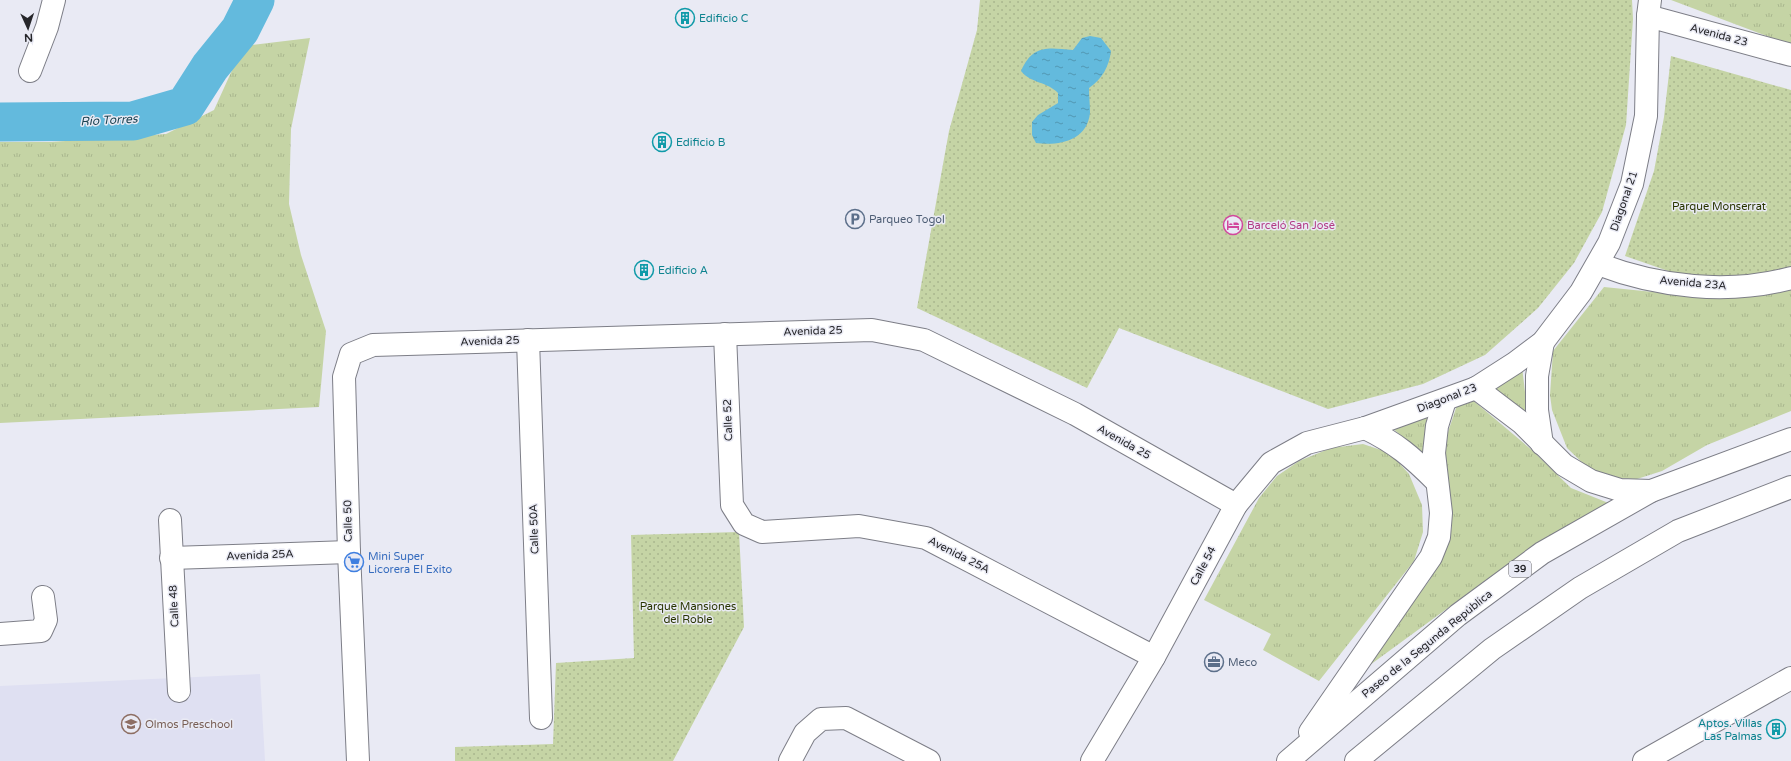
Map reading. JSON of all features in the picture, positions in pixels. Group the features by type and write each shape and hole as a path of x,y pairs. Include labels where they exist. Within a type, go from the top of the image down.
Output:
{"main road":[{"path":"30,71 47,27 54,0"},
{"name":"Avenida 23","path":"1648,5 1791,54"},
{"name":"Diagonal 21","path":"1543,342 1581,292 1598,264 1609,242 1632,184 1646,116 1648,5"},
{"name":"Avenida 23A","path":"1598,264 1623,274 1679,284 1724,288 1791,278"},
{"name":"Avenida 25","path":"351,354 373,345 872,330 924,340 1075,414 1236,505"},
{"name":"Calle 52","path":"725,334 732,505"},
{"name":"Calle 50A","path":"528,340 541,718"},
{"path":"1542,444 1537,410 1537,376 1543,342"},
{"name":"Diagonal 23","path":"1364,428 1476,388 1515,363 1543,342"},
{"name":"Calle 50","path":"351,354 344,377 349,552 358,761"},
{"path":"1476,388 1516,419 1564,465 1591,481 1620,490 1651,491"},
{"path":"1290,759 1431,557 1439,537 1441,513 1434,454 1437,426 1445,400"},
{"path":"1364,428 1389,440 1412,457 1436,481"},
{"name":"Calle 54","path":"1092,761 1154,657 1236,505 1271,463 1307,443 1364,428"},
{"name":"Paseo de la Segunda República","path":"1290,759 1458,615 1542,553 1651,491 1791,439"},
{"path":"1356,761 1492,649 1580,588 1678,531 1791,487"},
{"name":"Avenida 25A","path":"732,505 744,524 762,532 859,526 926,538 1154,657"},
{"name":"Calle 48","path":"170,520 179,691"},
{"name":"Avenida 25A","path":"171,558 349,552"},
{"path":"0,634 41,631 46,620 43,597"},
{"path":"1644,761 1791,678"},
{"path":"790,761 805,733 821,719 846,718 929,761"}],"shaded area":[{"name":"Olmos Preschool","path":"260,674 265,761 0,761 0,686"}],"green space":[{"path":"980,0 1632,0 1633,19 1626,125 1602,212 1574,263 1538,308 1485,355 1423,384 1328,409 1119,328 1087,388 917,308 949,131 977,30"},
{"path":"1671,0 1791,0 1791,45"},
{"path":"310,38 291,129 289,204 301,255 326,331 319,407 0,423 0,142 51,142 166,134 214,110 243,46"},
{"name":"Parque Monserrat","path":"1671,56 1791,90 1791,268 1723,279 1674,273 1625,256 1654,171 1664,117"},
{"path":"1604,287 1673,294 1791,287 1791,411 1707,445 1662,471 1637,479 1609,478 1592,472 1567,448 1552,410 1550,395 1553,351"},
{"path":"1522,367 1529,425 1488,389"},
{"path":"1469,397 1533,451 1571,488 1616,506 1504,567 1359,673 1429,581 1441,560 1449,541 1452,526 1445,459 1448,432 1457,405"},
{"path":"1432,413 1426,457 1391,427"},
{"path":"1363,444 1390,453 1409,474 1422,505 1423,532 1414,561 1319,681 1263,650 1271,634 1204,600 1259,498 1277,476 1299,461 1331,448"},
{"name":"Parque Mansiones del Roble","path":"739,532 744,627 673,761 455,761 455,747 553,744 556,663 634,658 631,535"}],"water":[{"path":"1090,36 1101,38 1111,51 1109,62 1104,72 1098,81 1089,88 1090,113 1084,130 1078,136 1070,140 1054,144 1036,143 1032,135 1032,122 1038,115 1058,103 1058,93 1054,89 1029,78 1021,71 1026,62 1036,52 1049,49 1073,50 1082,38"}],"waterway":[{"name":"Río Torres","path":"0,122 133,121 185,106 210,67 240,30 255,0"}],"place":[{"name":"Edificio C","path":"685,18"},
{"name":"Edificio B","path":"662,142"},
{"name":"Parqueo Togol","path":"855,219"},
{"name":"Barceló San José","path":"1233,225"},
{"name":"Edificio A","path":"644,270"},
{"name":"Mini Super Licorera El Exito","path":"354,562"},
{"name":"Meco","path":"1214,662"},
{"name":"Olmos Preschool","path":"131,724"},
{"name":"Aptos. Villas Las Palmas","path":"1776,729"}]}
